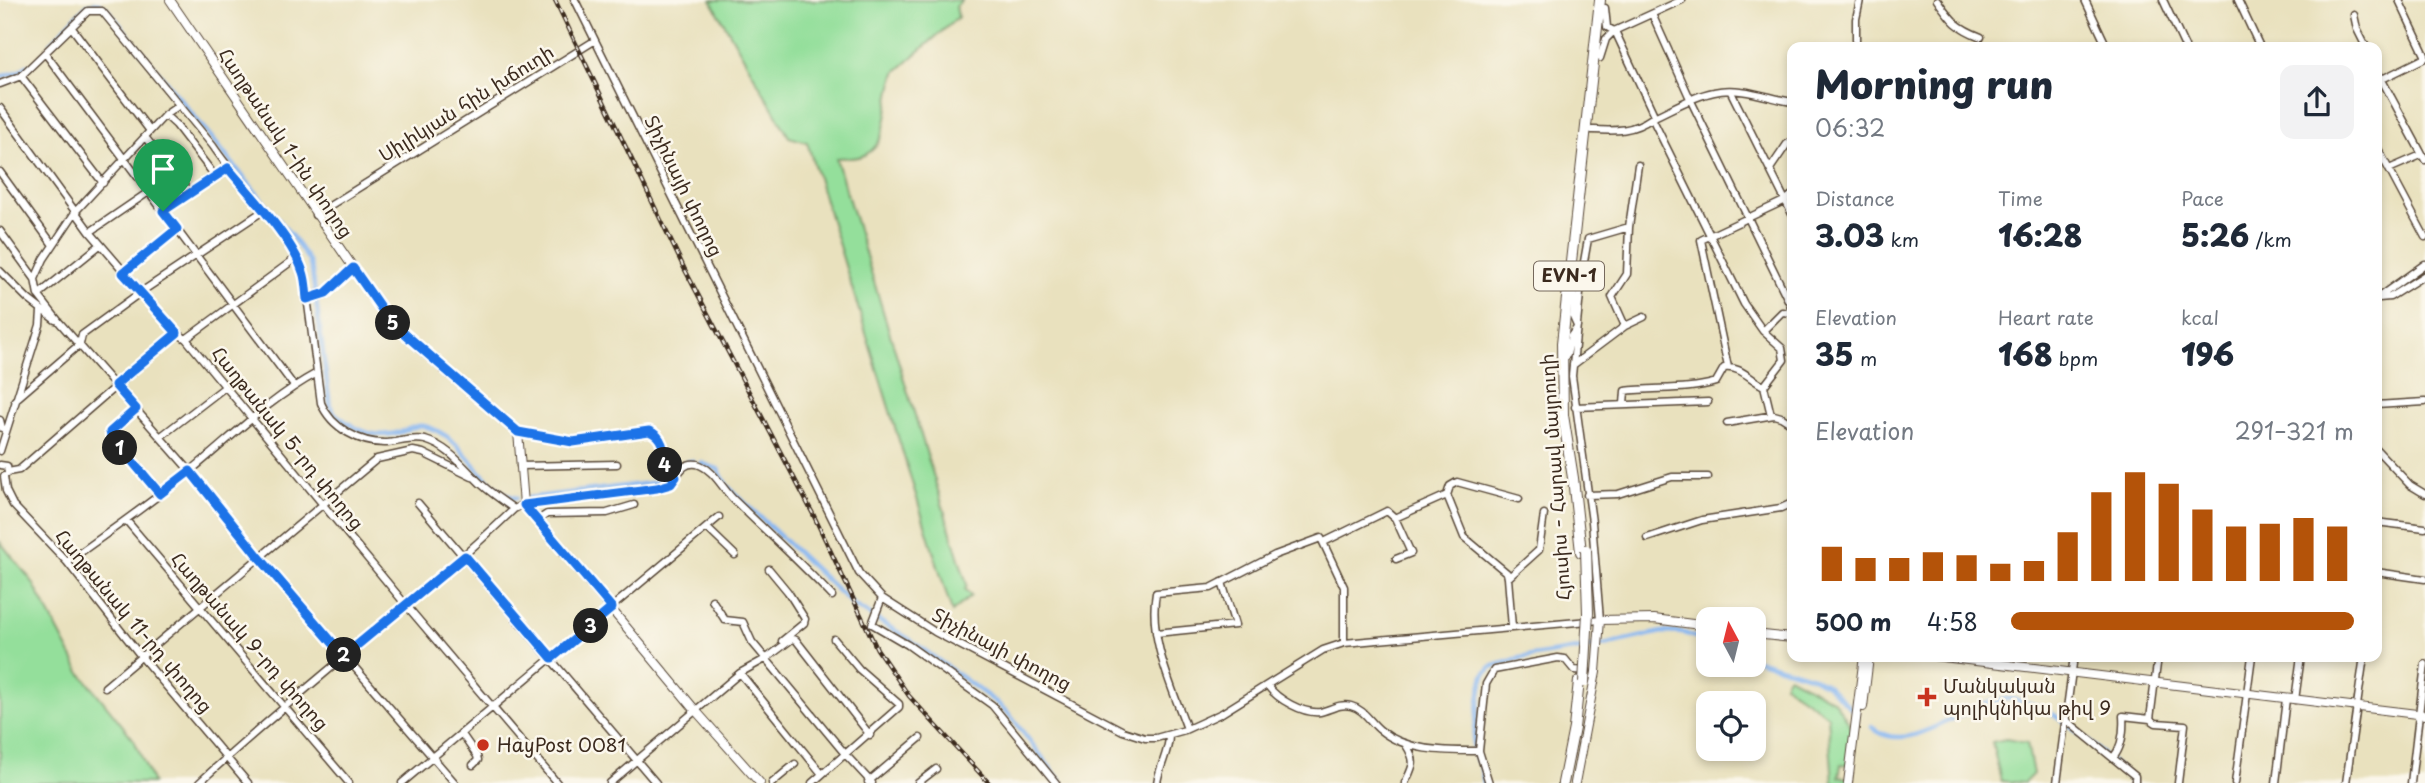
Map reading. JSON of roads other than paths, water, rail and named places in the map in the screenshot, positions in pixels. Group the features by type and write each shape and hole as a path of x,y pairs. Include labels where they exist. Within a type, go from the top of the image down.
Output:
{"highway":[{"name":"Հյուսիս - Հարավ մայրուղի","path":"1568,783 1580,731 1588,601 1568,413 1567,355 1604,3"},
{"name":"Հյուսիս - Հարավ մայրուղի","path":"1584,551 1563,415 1561,364 1563,326 1604,3"},
{"name":"Հյուսիս - Հարավ մայրուղի","path":"1563,783 1582,682"}],"main road":[{"name":"Հաղթանակ 1-ին փողոց","path":"170,0 385,314 518,432"},
{"path":"518,432 524,505 696,711 760,783"},
{"name":"Տիչինայի փողոց","path":"1600,620 1654,619 1696,624"},
{"path":"1575,783 1596,671 1600,620"},
{"path":"1766,635 1787,637"},
{"path":"1848,783 1863,662"},
{"path":"1853,783 1869,662"},
{"path":"1991,662 2422,715"}],"street":[{"path":"575,0 594,41"},
{"path":"1600,58 1606,39 1615,31 1682,0"},
{"path":"1856,42 1856,19 1860,0"},
{"path":"1937,0 1952,23 1981,37"},
{"path":"2085,0 2105,42"},
{"path":"2163,0 2183,42"},
{"path":"2238,0 2258,42"},
{"path":"2382,79 2425,56 2399,0"},
{"path":"1604,3 1608,27 1615,31 1653,118 1744,304 1763,331 1783,348 1784,360 1764,386"},
{"path":"0,84 21,76 88,11 102,11 213,146 296,258 304,274 324,411 342,429 356,437 379,443 417,439 428,441 454,456 475,479 514,509"},
{"path":"1652,14 1787,300"},
{"path":"2354,15 2364,42"},
{"path":"72,28 190,193"},
{"name":"Սիլիկյան հին խճուղի","path":"315,215 594,41"},
{"name":"Տիչինայի փողոց","path":"594,41 859,573 882,598 935,632 1123,731 1145,738 1169,736 1222,713 1268,686 1295,666 1323,650 1344,643 1600,620"},
{"path":"45,53 294,386"},
{"path":"21,76 103,183"},
{"path":"2382,86 2423,158 2389,169"},
{"path":"1592,130 1628,130 1639,127 1691,100 1716,91 1763,94 1787,101"},
{"path":"1728,367 1701,240 1786,200 1731,92"},
{"path":"35,279 53,245 76,211 165,115 178,106"},
{"name":"Հաղթանակ 5-րդ փողոց","path":"0,108 3,117 123,273 177,333 186,339 321,504 557,783"},
{"path":"165,115 176,125 215,176"},
{"path":"1770,169 1787,144"},
{"path":"2382,156 2425,237"},
{"path":"1625,326 1612,297 1627,274 1629,227 1638,165"},
{"path":"163,211 228,168"},
{"path":"0,172 53,245"},
{"path":"90,232 150,191"},
{"path":"15,400 80,344 82,335 141,292 263,211"},
{"path":"1600,620 1600,598 1575,407 1573,365 1588,239 1629,227"},
{"path":"123,273 177,229"},
{"path":"0,231 35,279 38,295 60,323 190,471 259,557 455,783"},
{"path":"38,295 100,245"},
{"path":"186,339 296,258"},
{"path":"2382,293 2425,264"},
{"path":"307,299 326,293 353,268"},
{"path":"0,271 41,312 60,323"},
{"path":"2382,296 2390,297 2425,275"},
{"path":"1574,289 1573,317 1577,328"},
{"path":"1763,331 1787,310"},
{"path":"0,451 40,325 41,312"},
{"path":"1573,365 1625,326 1644,317"},
{"path":"1567,355 1571,336 1577,328"},
{"path":"0,465 6,465 4,474 19,470 177,333"},
{"path":"1624,404 1625,391 1704,385 1716,382 1724,368 1728,367 1742,370 1748,379 1764,386"},
{"path":"67,562 190,471 250,419 294,386 317,373"},
{"path":"1764,386 1771,415"},
{"path":"160,437 225,387"},
{"path":"1575,407 1708,402"},
{"path":"2382,405 2425,402"},
{"path":"136,409 110,432 111,436 160,494"},
{"path":"1727,422 1771,415 1787,421"},
{"path":"0,420 2,428 6,430"},
{"path":"518,432 573,442 649,431 661,439 666,473 673,476"},
{"path":"105,687 377,459 401,452 423,453 475,479"},
{"path":"2382,455 2410,485 2425,494"},
{"path":"520,466 617,464"},
{"path":"199,783 344,656 465,556 514,509 524,505 657,488 671,484 673,476 681,468 696,464 706,469 832,596"},
{"name":"Հաղթանակ 11-րդ փողոց","path":"4,474 6,491 13,505 67,562 140,656 248,783"},
{"path":"1587,495 1618,495 1672,477 1709,478"},
{"path":"1512,627 1507,573 1464,537 1447,495 1450,486 1457,482 1519,499"},
{"path":"1395,518 1447,495"},
{"path":"418,503 656,783"},
{"path":"538,520 547,514 607,513 634,505"},
{"path":"1647,538 1702,520 1787,505"},
{"path":"1324,542 1379,514 1391,512 1411,553 1396,559"},
{"path":"1508,578 1539,550 1544,514"},
{"path":"402,783 719,517"},
{"name":"Հաղթանակ 9-րդ փողոց","path":"126,520 349,783"},
{"path":"2382,523 2425,528"},
{"path":"707,528 735,555"},
{"path":"1187,729 1169,680 1156,632 1153,608 1156,593 1211,588 1275,555 1321,538 1344,587 1344,643"},
{"path":"766,657 805,621 788,592 769,569"},
{"path":"2382,573 2425,579"},
{"path":"1156,632 1236,625 1222,582"},
{"path":"882,598 872,624 908,645 992,705 1056,783"},
{"path":"712,600 725,620 743,622 752,642 870,782 920,737"},
{"path":"812,783 898,710 899,704 859,669 834,639"},
{"path":"610,783 740,673 789,640 796,640 870,735"},
{"path":"1489,783 1475,751 1486,684 1494,670 1558,658 1565,659 1574,670 1596,671"},
{"path":"2057,783 2073,662"},
{"path":"2150,719 2157,662"},
{"path":"2235,783 2251,662"},
{"path":"2276,783 2290,699 2299,662"},
{"path":"2347,783 2363,662"},
{"path":"2411,783 2422,715 2425,664"},
{"path":"740,673 822,774"},
{"path":"1268,686 1283,702 1318,712 1334,706 1350,705 1361,710 1380,729 1406,745 1443,751 1475,751"},
{"path":"2113,758 2119,751 2123,716 2150,719 2156,723 2185,724 2178,783"},
{"path":"2066,720 2135,776 2135,783"},
{"path":"461,733 477,756 476,764 473,765"},
{"path":"1157,783 1159,767 1169,746 1169,736"},
{"path":"1405,783 1413,765 1413,755 1406,745"},
{"path":"772,783 795,764"},
{"path":"918,783 936,769"}],"waterway":[{"path":"51,43 87,5 98,3 106,8 293,238 309,261 312,271 330,405 335,413 368,433 389,434 421,426 439,432 451,440 492,484 516,498"},
{"path":"0,77 18,72 27,66"},
{"path":"528,498 660,482 682,464 692,461"},
{"path":"701,463 718,469 727,486 853,605 909,639 997,703 1009,714 1062,783"},
{"path":"1484,783 1473,744 1481,687 1484,675 1491,667 1520,658 1604,645 1662,632 1684,633 1696,638"},
{"path":"1766,663 1813,677 1827,685 1854,711"},
{"path":"1872,727 1887,736 1904,737 1941,725 1996,700 2012,699 2044,710 2074,729 2127,776 2131,783"}],"railway":[{"path":"555,0 684,268 813,514 877,649 909,696 989,783"}],"place":[{"name":"Մանկական պոլիկնիկա թիվ 9","path":"1927,697"},
{"name":"HayPost 0081","path":"483,745"}]}
